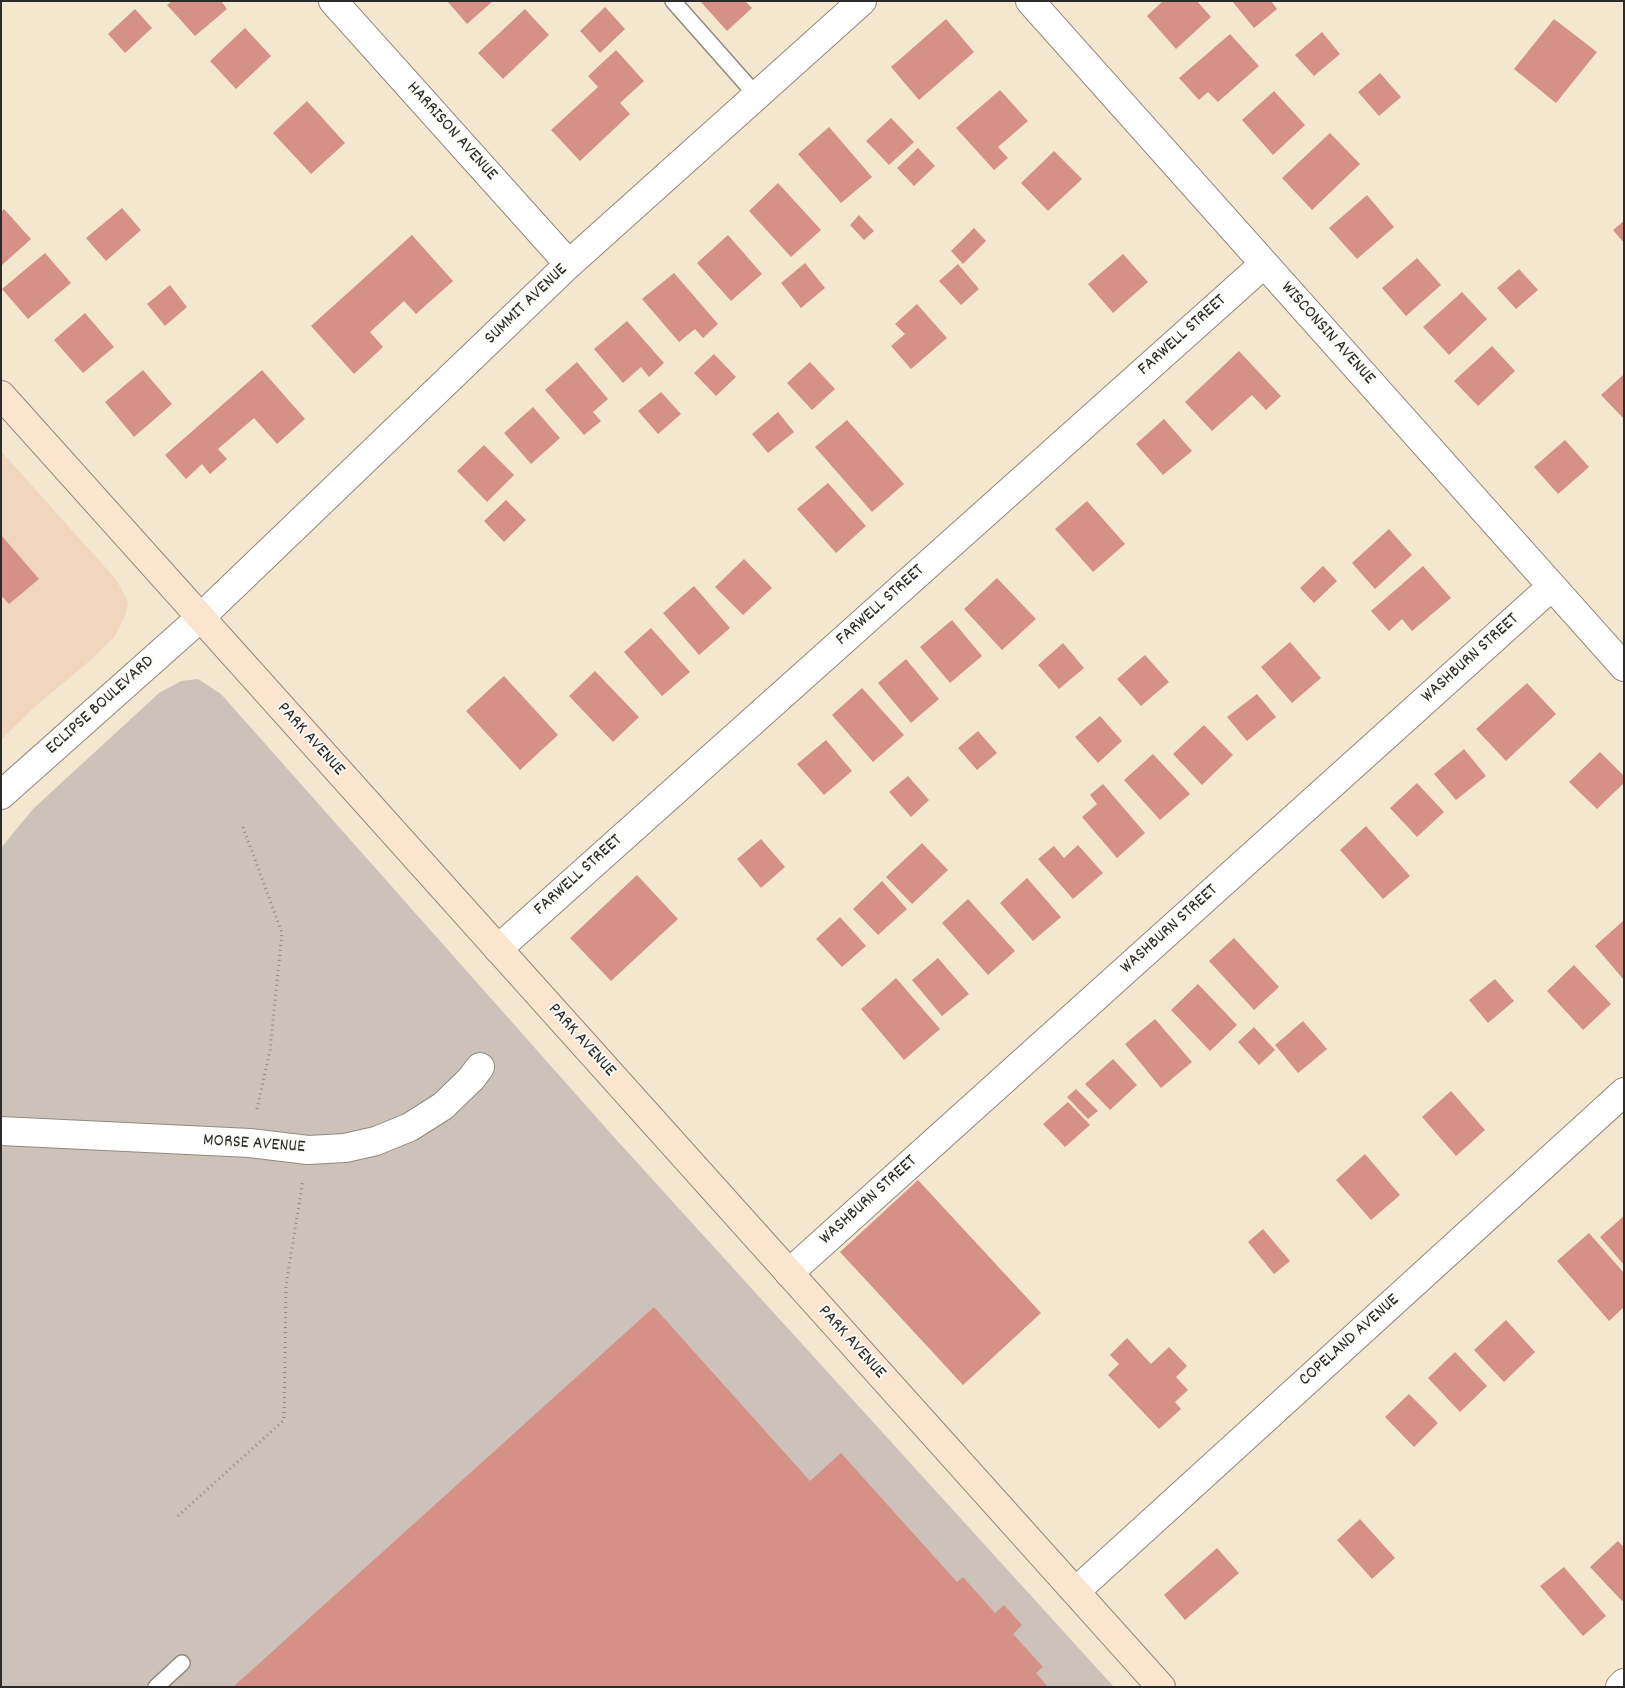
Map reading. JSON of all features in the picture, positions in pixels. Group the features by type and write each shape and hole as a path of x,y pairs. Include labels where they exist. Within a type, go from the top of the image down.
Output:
{"street":[{"name":"HARRISON AVENUE","path":"333,1 569,264"},
{"name":"SUMMIT AVENUE","path":"200,618 569,264 862,1"},
{"name":"WISCONSIN AVENUE","path":"1030,1 1551,587 1624,666"},
{"name":"FARWELL STREET","path":"498,949 1264,264"},
{"name":"PARK AVENUE","path":"1,395 1161,1687"},
{"name":"WASHBURN STREET","path":"789,1274 1551,587"},
{"name":"ECLIPSE BOULEVARD","path":"1,795 200,618"},
{"name":"MORSE AVENUE","path":"1,1131 250,1143 308,1150 346,1148 376,1141 410,1127 443,1106 472,1079 480,1067"},
{"name":"COPELAND AVENUE","path":"1076,1591 1624,1092"},
{"path":"1620,1687 1624,1683"}],"lane":[{"path":"673,1 756,95"},
{"path":"156,1687 182,1663"}],"path":[{"path":"243,827 282,933 270,1050 250,1143"},
{"path":"178,1516 284,1420 286,1285 308,1150"}],"shaded area":[{"path":"1,451 113,576 128,603 125,617 115,636 93,658 37,705 1,740"},
{"path":"198,679 221,694 613,1136 1114,1687 1,1687 1,848 33,809 159,693 181,681"}],"building":[{"path":"172,1 221,1 227,9 195,36 167,5"},
{"path":"447,1 493,1 467,24"},
{"path":"700,1 745,1 752,8 727,31"},
{"path":"1163,1 1197,1 1211,17 1176,49 1147,16"},
{"path":"1232,1 1271,1 1277,9 1254,28"},
{"path":"605,7 625,29 600,53 580,31"},
{"path":"135,9 152,28 125,53 108,34"},
{"path":"525,9 549,35 503,79 478,53"},
{"path":"946,19 974,52 919,100 891,67"},
{"path":"1554,19 1597,52 1556,103 1514,69"},
{"path":"245,28 271,56 236,89 210,61"},
{"path":"1322,32 1340,54 1314,76 1295,55"},
{"path":"1230,34 1259,66 1218,102 1208,92 1199,100 1179,78"},
{"path":"616,50 644,81 620,103 630,114 580,161 551,130 598,87 588,76"},
{"path":"1380,73 1401,97 1379,116 1358,92"},
{"path":"1000,90 1028,121 998,147 1008,158 994,170 956,128"},
{"path":"1274,91 1305,125 1273,155 1242,120"},
{"path":"307,101 345,143 311,174 273,133"},
{"path":"891,118 914,142 889,165 866,141"},
{"path":"829,127 872,177 841,203 798,154"},
{"path":"1330,133 1360,164 1312,210 1282,178"},
{"path":"918,148 935,166 914,186 897,168"},
{"path":"1054,151 1082,179 1048,211 1021,183"},
{"path":"778,183 821,230 791,257 749,211"},
{"path":"1367,195 1394,227 1357,259 1329,228"},
{"path":"122,208 141,230 106,261 86,238"},
{"path":"4,209 31,239 1,266 1,212"},
{"path":"859,215 874,231 864,240 850,225"},
{"path":"1624,221 1624,243 1613,230"},
{"path":"974,228 986,241 963,264 951,251"},
{"path":"412,235 453,281 416,314 404,301 370,332 383,347 354,374 311,326"},
{"path":"728,235 762,274 731,301 697,263"},
{"path":"45,253 71,283 28,319 2,289"},
{"path":"1123,254 1148,282 1113,313 1088,284"},
{"path":"1417,258 1441,285 1406,316 1382,288"},
{"path":"805,263 825,288 801,308 781,283"},
{"path":"958,264 979,289 961,305 939,281"},
{"path":"1519,269 1538,290 1516,309 1497,288"},
{"path":"674,273 718,324 703,338 695,329 679,342 642,299"},
{"path":"170,285 187,307 165,326 147,304"},
{"path":"1462,292 1487,319 1449,355 1423,327"},
{"path":"917,304 947,338 911,369 891,346 905,334 895,324"},
{"path":"85,313 114,347 83,373 54,340"},
{"path":"627,321 664,363 649,377 641,367 623,383 594,349"},
{"path":"1492,346 1515,371 1478,406 1454,381"},
{"path":"1239,351 1281,396 1266,410 1252,395 1212,431 1185,402"},
{"path":"714,354 736,377 716,396 694,373"},
{"path":"577,362 608,399 593,412 601,421 584,435 545,390"},
{"path":"810,362 835,389 812,410 787,383"},
{"path":"143,370 172,404 134,437 105,402"},
{"path":"262,370 305,419 277,444 254,418 218,449 227,459 210,474 202,464 186,479 165,455"},
{"path":"1624,376 1624,419 1601,395"},
{"path":"661,392 681,414 658,434 638,411"},
{"path":"533,407 560,438 531,464 504,433"},
{"path":"778,412 794,432 768,453 752,434"},
{"path":"1164,419 1192,451 1163,475 1136,444"},
{"path":"847,420 904,484 872,512 815,447"},
{"path":"1565,440 1589,467 1558,494 1534,467"},
{"path":"484,445 514,475 487,502 457,471"},
{"path":"828,483 866,526 836,553 797,509"},
{"path":"506,500 526,520 504,542 484,521"},
{"path":"1087,501 1125,544 1093,572 1055,529"},
{"path":"1389,529 1412,555 1375,589 1352,563"},
{"path":"1,535 39,579 9,604 1,595"},
{"path":"744,559 772,588 743,615 715,587"},
{"path":"1323,566 1337,581 1314,603 1300,588"},
{"path":"1423,566 1451,598 1412,631 1402,619 1389,631 1371,611"},
{"path":"997,578 1036,619 1002,650 964,609"},
{"path":"694,586 730,628 699,655 663,613"},
{"path":"952,620 982,656 950,683 920,647"},
{"path":"651,628 690,672 662,696 624,652"},
{"path":"1290,642 1321,678 1292,703 1261,667"},
{"path":"1063,643 1084,668 1059,689 1038,665"},
{"path":"1145,655 1169,682 1141,706 1117,679"},
{"path":"906,659 939,699 911,723 878,683"},
{"path":"595,671 639,717 613,742 569,696"},
{"path":"504,676 558,735 520,770 466,711"},
{"path":"1527,683 1556,714 1506,761 1476,729"},
{"path":"862,688 904,735 873,762 832,715"},
{"path":"1257,694 1276,717 1247,741 1227,717"},
{"path":"1100,716 1122,741 1098,763 1075,737"},
{"path":"1204,725 1233,755 1202,785 1173,754"},
{"path":"978,731 997,753 977,770 958,748"},
{"path":"826,740 852,771 824,795 797,764"},
{"path":"1464,749 1486,776 1456,800 1434,774"},
{"path":"1600,752 1624,776 1624,783 1597,809 1569,782"},
{"path":"1153,754 1190,794 1160,820 1124,780"},
{"path":"908,776 929,800 911,817 889,792"},
{"path":"1417,783 1444,812 1417,837 1390,808"},
{"path":"1103,784 1145,833 1117,858 1082,817 1097,804 1090,795"},
{"path":"1366,826 1410,876 1383,899 1340,850"},
{"path":"761,839 785,867 761,888 737,859"},
{"path":"922,843 948,870 912,904 886,877"},
{"path":"1078,845 1103,873 1073,899 1038,859 1054,846 1064,858"},
{"path":"637,875 678,919 611,981 570,938"},
{"path":"1027,878 1061,917 1033,941 1000,903"},
{"path":"882,881 907,909 878,935 853,909"},
{"path":"968,899 1015,951 988,975 942,923"},
{"path":"840,917 866,946 842,967 816,939"},
{"path":"1624,922 1624,980 1595,946"},
{"path":"1234,938 1279,987 1254,1010 1209,961"},
{"path":"938,958 969,994 942,1016 912,980"},
{"path":"1574,965 1611,1004 1583,1030 1547,991"},
{"path":"896,978 940,1029 904,1060 861,1009"},
{"path":"1495,979 1514,1001 1488,1023 1469,1000"},
{"path":"1198,984 1237,1025 1210,1051 1171,1010"},
{"path":"1155,1019 1192,1062 1161,1088 1125,1044"},
{"path":"1303,1021 1327,1049 1298,1073 1275,1045"},
{"path":"1254,1027 1275,1050 1259,1065 1238,1042"},
{"path":"1113,1059 1137,1085 1110,1110 1085,1084"},
{"path":"1076,1089 1098,1111 1088,1119 1067,1097"},
{"path":"1451,1091 1485,1130 1456,1156 1422,1117"},
{"path":"1068,1102 1090,1125 1065,1147 1043,1124"},
{"path":"1365,1154 1400,1195 1371,1220 1336,1180"},
{"path":"918,1180 1041,1313 963,1385 840,1252"},
{"path":"1624,1216 1624,1265 1600,1237"},
{"path":"1263,1229 1290,1261 1274,1274 1248,1242"},
{"path":"1589,1233 1624,1273 1624,1307 1609,1321 1557,1261"},
{"path":"654,1307 810,1481 841,1453 957,1582 963,1577 995,1613 1004,1605 1022,1625 1013,1634 1043,1667 1036,1673 1048,1687 233,1687"},
{"path":"1506,1320 1535,1352 1504,1382 1474,1350"},
{"path":"1127,1338 1151,1364 1169,1347 1187,1366 1176,1377 1188,1390 1175,1402 1181,1409 1159,1429 1108,1375 1119,1364 1110,1355"},
{"path":"1455,1352 1487,1386 1460,1412 1428,1378"},
{"path":"1409,1394 1438,1423 1414,1447 1385,1417"},
{"path":"1360,1519 1395,1558 1372,1579 1337,1540"},
{"path":"1618,1541 1624,1547 1624,1599 1622,1601 1590,1567"},
{"path":"1217,1548 1239,1573 1185,1620 1164,1595"},
{"path":"1564,1567 1606,1616 1583,1636 1540,1586"}]}
